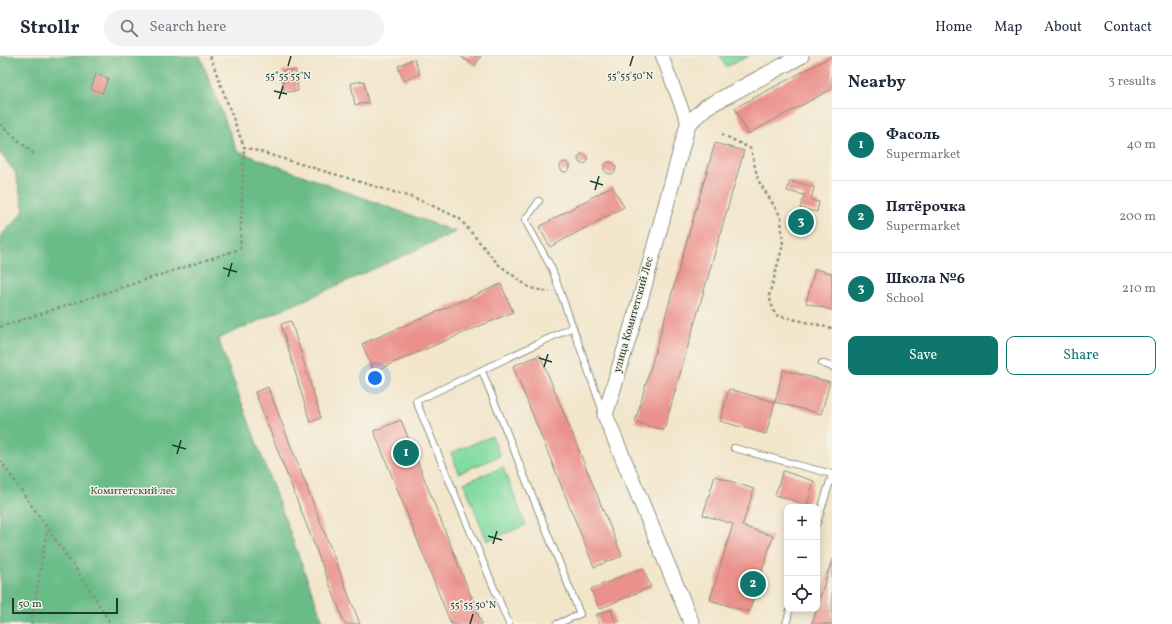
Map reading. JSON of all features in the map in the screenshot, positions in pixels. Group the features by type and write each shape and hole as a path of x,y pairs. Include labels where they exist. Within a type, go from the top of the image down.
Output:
{"street":[{"path":"662,56 688,124 706,107 801,56"},
{"name":"улица Комитетский Лес","path":"604,415 641,297 688,124"},
{"path":"604,415 692,624"}],"lane":[{"path":"539,201 526,220 552,270 562,294 604,415"},
{"path":"509,624 416,401 573,327"},
{"path":"822,363 832,367"},
{"path":"482,371 580,614 556,624"},
{"path":"734,448 832,474 820,513"},
{"path":"786,624 789,612"}],"path":[{"path":"0,327 240,250 244,147 210,56"},
{"path":"0,124 34,154"},
{"path":"722,134 751,149 758,180 781,217 784,245 769,296 775,315 832,328"},
{"path":"244,147 417,199 459,218 498,264 530,288 562,294"},
{"path":"0,460 85,582 111,624"},
{"path":"31,624 47,529"}],"green space":[{"name":"Комитетский лес","path":"0,56 200,56 237,151 456,232 218,339 324,624 0,624 0,236 15,222 24,210 15,172 0,153"},
{"path":"720,56 749,56 726,67"},
{"path":"492,436 500,456 459,473 451,453"},
{"path":"503,467 526,525 487,541 464,483"}],"building":[{"path":"460,56 481,56 475,66"},
{"path":"832,56 832,89 748,134 735,108"},
{"path":"414,59 420,74 404,81 398,66"},
{"path":"296,70 298,91 284,92 282,71"},
{"path":"96,74 108,78 102,93 91,89"},
{"path":"364,81 368,103 355,105 351,83"},
{"path":"715,143 744,151 664,430 635,422"},
{"path":"583,154 588,159 583,164 578,159"},
{"path":"565,162 570,167 565,172 560,167"},
{"path":"608,162 612,162 616,168 612,174 608,174 604,170 604,166"},
{"path":"790,181 814,187 811,200 819,202 817,212 800,208 804,195 787,191"},
{"path":"612,186 624,207 550,247 539,227"},
{"path":"815,269 832,273 832,310 806,303"},
{"path":"501,284 513,312 374,371 362,344"},
{"path":"291,321 321,418 310,422 281,324"},
{"path":"540,355 622,556 594,567 513,366"},
{"path":"783,370 830,382 821,414 775,402"},
{"path":"268,387 360,624 345,624 255,392"},
{"path":"729,389 775,402 766,434 720,421"},
{"path":"401,420 482,624 451,624 374,431"},
{"path":"783,471 814,481 807,504 775,495"},
{"path":"715,476 754,489 742,526 773,536 749,612 710,600 733,524 703,515"},
{"path":"832,559 832,624 812,624 816,612 820,612 820,598"},
{"path":"643,568 651,587 599,609 591,589"},
{"path":"611,609 616,624 600,624 596,615"}],"place":[{"name":"Школа №6","path":"801,222"},
{"name":"Фасоль","path":"406,453"},
{"name":"Пятёрочка","path":"753,584"}]}
